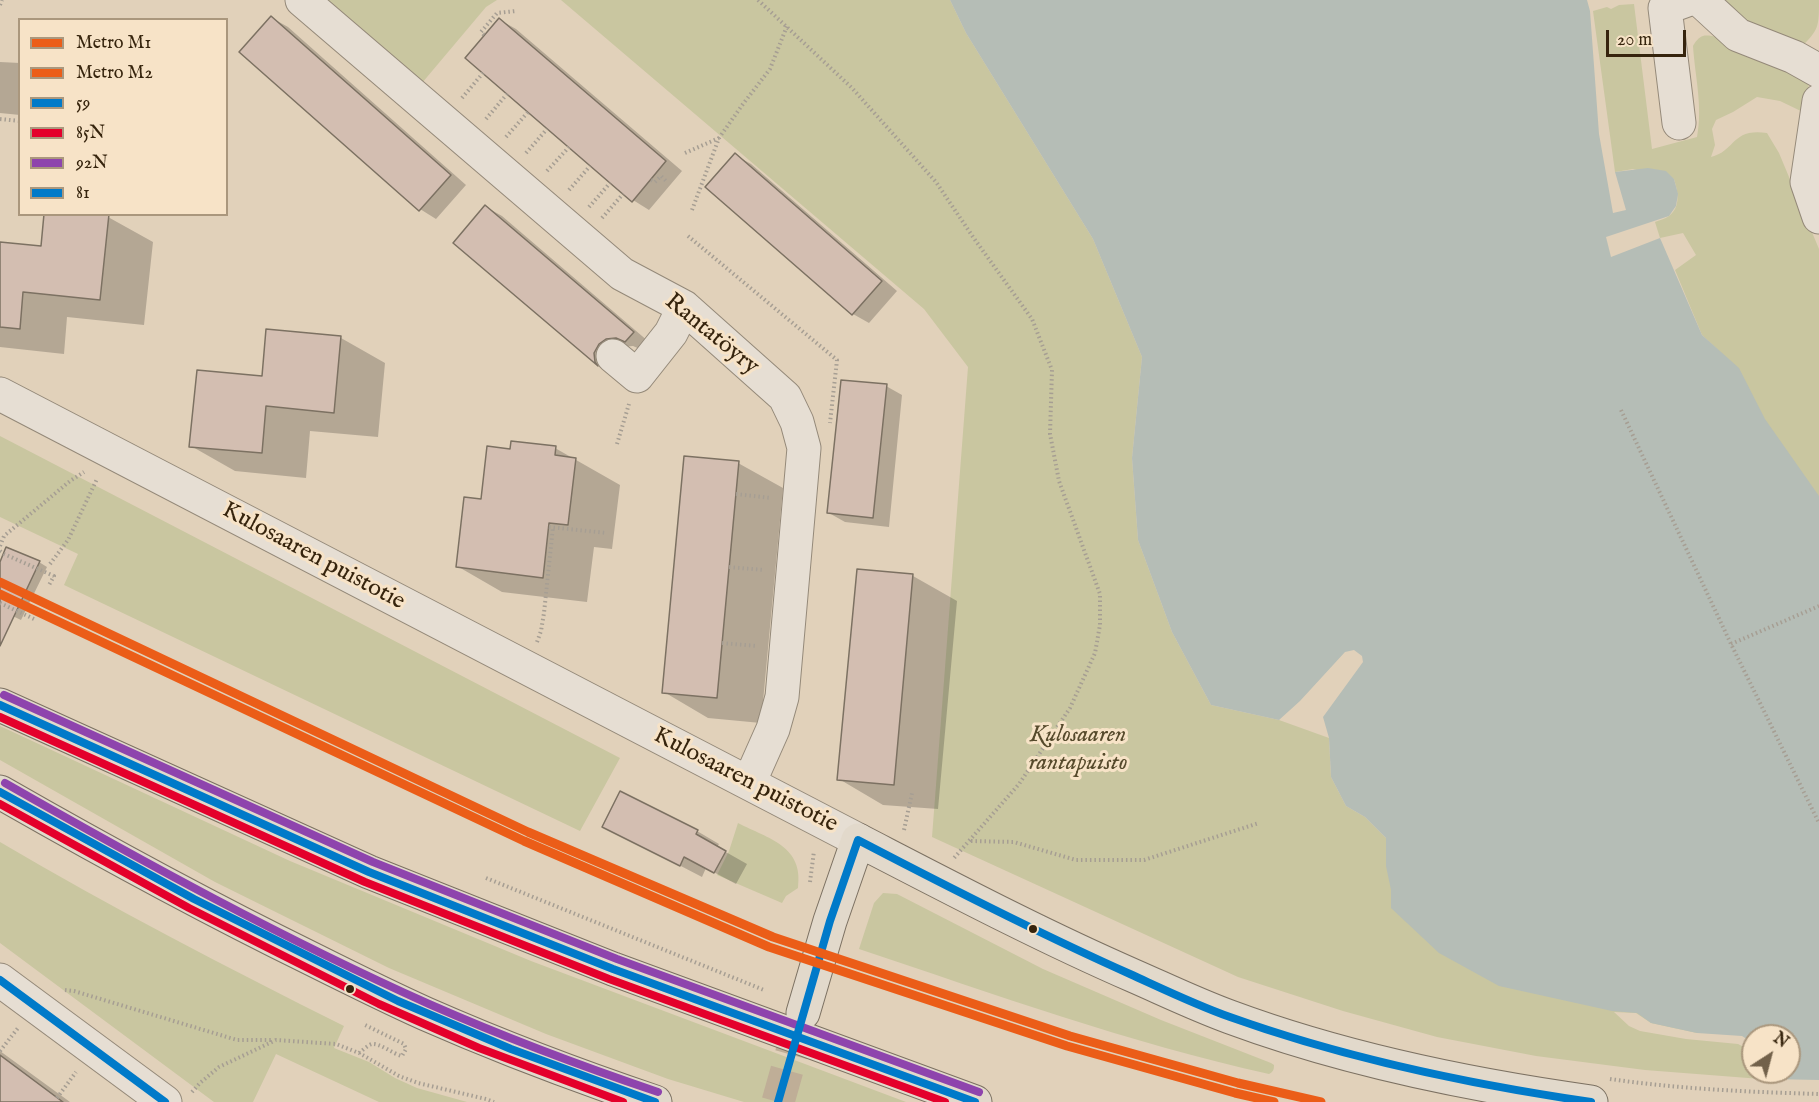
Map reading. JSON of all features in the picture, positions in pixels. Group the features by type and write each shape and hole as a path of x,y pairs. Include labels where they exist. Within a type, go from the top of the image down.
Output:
{"main road":[{"path":"0,705 369,872 613,969 975,1102"},
{"path":"0,792 117,859 352,979 426,1014 579,1077 655,1102"},
{"path":"803,1013 830,921 858,840"},
{"name":"Kulosaaren puistotie","path":"858,840 1068,947 1232,1018 1358,1057 1451,1080 1529,1094 1596,1090"}],"street":[{"name":"Rantatöyry","path":"302,0 622,274 684,307 785,397 804,448 782,697 769,739 749,783"},
{"path":"1679,123 1665,8 1687,0"},
{"path":"1700,0 1738,35 1794,57 1819,71"},
{"path":"1819,101 1807,182 1819,217"},
{"path":"625,366 671,333 684,307"},
{"name":"Kulosaaren puistotie","path":"0,393 858,840"},
{"path":"0,980 178,1098"}],"path":[{"path":"0,5 2,0"},
{"path":"758,0 852,88 936,182 1032,319 1052,370 1050,434 1059,481 1100,594 1100,625 1095,654 1070,708 1019,784 954,859"},
{"path":"484,35 481,32 497,13 516,11"},
{"path":"692,210 719,138 770,69 787,26"},
{"path":"461,99 483,73"},
{"path":"485,120 507,94"},
{"path":"506,138 528,112"},
{"path":"0,119 18,122"},
{"path":"525,154 547,129"},
{"path":"685,153 719,138"},
{"path":"546,173 568,147"},
{"path":"568,191 590,166"},
{"path":"651,180 655,182 661,176 668,182"},
{"path":"588,208 610,183"},
{"path":"601,220 623,194"},
{"path":"617,444 625,366"},
{"path":"1621,410 1731,644 1819,823"},
{"path":"49,585 54,576 0,548 4,537 70,481 84,472"},
{"path":"50,564 68,540 97,479"},
{"path":"736,494 775,499"},
{"path":"536,644 542,631 551,527 607,533"},
{"path":"729,567 768,571"},
{"path":"0,603 34,619"},
{"path":"1731,644 1819,606"},
{"path":"722,643 761,646"},
{"path":"903,832 912,793"},
{"path":"970,841 1014,842 1076,860 1144,860 1259,824"},
{"path":"486,878 768,992"},
{"path":"57,990 74,991 237,1040 336,1044 359,1053 399,1076 418,1083 486,1098 494,1102"},
{"path":"0,1050 22,1022"},
{"path":"359,1053 371,1044 395,1055 402,1056 406,1049 404,1044 365,1025"},
{"path":"178,1098 219,1067 276,1040"},
{"path":"57,1098 81,1065"},
{"path":"1596,1090 1635,1083 1769,1093 1819,1094"}],"green space":[{"path":"319,0 497,0 486,7 422,83"},
{"name":"Kulosaaren rantapuisto","path":"561,0 950,0 966,33 1093,239 1142,357 1132,458 1138,540 1172,632 1211,705 1279,720 1329,738 1331,777 1346,806 1365,817 1386,838 1697,1033 1651,1023 1636,1013 1614,1012 1629,1026 1640,1031 1741,1046 1741,1077 1645,1070 1536,1056 1437,1037 1343,1011 1238,977 932,837 968,367 924,309"},
{"path":"1722,0 1819,0 1817,27 1800,48 1744,26"},
{"path":"1634,4 1652,149 1697,137 1699,103 1693,46 1702,37 1711,36 1738,44 1810,75 1805,113 1780,101 1757,97 1716,120 1712,129 1715,145 1711,157 1747,134 1767,133 1779,153 1819,249 1819,539 1700,382 1718,350 1702,335 1675,270 1696,255 1683,233 1660,238 1655,222 1669,216 1677,204 1674,179 1633,169 1615,172 1593,11"},
{"path":"0,436 620,758 580,831 64,585 78,554 0,517"},
{"path":"0,726 290,861 531,961 906,1102 744,1102 668,1079 546,1034 389,968 215,882 0,760"},
{"path":"738,823 782,846 796,862 798,888 786,896 782,903 717,875 729,851"},
{"path":"0,842 170,937 344,1026 334,1048 369,1062 417,1088 467,1102 379,1102 276,1054 253,1102 214,1102 0,943"},
{"path":"883,893 897,894 1043,969 1161,1020 1271,1063 1274,1065 1273,1071 1269,1074 1217,1062 1113,1033 859,949 874,903"}],"shaded area":[{"path":"950,0 1587,0 1590,11 1599,134 1613,213 1626,210 1615,172 1648,168 1666,171 1674,179 1678,194 1676,206 1669,216 1606,237 1611,257 1660,238 1702,335 1739,368 1765,419 1819,496 1819,1102 1769,1102 1769,1084 1801,1084 1801,1024 1741,1024 1741,1036 1697,1033 1651,1023 1637,1013 1612,1011 1499,986 1439,953 1391,908 1391,890 1386,866 1386,838 1365,817 1346,806 1331,777 1329,738 1323,717 1363,662 1362,656 1354,650 1345,652 1300,701 1279,720 1211,705 1172,632 1138,540 1132,458 1142,357 1093,239 966,33"}],"pier":[{"path":"1801,1080 1819,1080 1819,1102 1769,1102 1769,1084 1801,1084"}],"building":[{"path":"271,16 451,175 419,211 239,52"},
{"path":"499,18 666,161 632,202 465,58"},
{"path":"735,153 882,281 852,315 705,187"},
{"path":"485,205 634,332 625,342 616,338 606,339 599,344 594,353 598,366 453,243"},
{"path":"44,216 109,216 100,300 23,292 20,329 0,327 0,242 41,246"},
{"path":"266,329 341,336 334,413 266,406 262,453 189,447 197,370 262,376"},
{"path":"841,380 887,384 873,518 827,513"},
{"path":"511,441 556,446 555,455 576,458 568,525 549,523 543,578 456,567 464,497 481,499 487,446 510,449"},
{"path":"684,456 739,461 717,698 662,693"},
{"path":"6,547 40,561 0,646 0,562"},
{"path":"857,569 913,574 894,785 837,780"},
{"path":"620,791 698,830 696,834 726,851 714,873 684,857 680,866 602,827"},
{"path":"0,1055 63,1102 0,1102"}],"tunnel":[{"path":"778,1102 803,1013"}],"metro line":[{"name":"M1","path":"0,582 528,832 773,937 1070,1036 1238,1083 1321,1102"},
{"name":"M2","path":"0,594 524,841 769,947 1067,1046 1274,1102"}],"transit line":[{"name":"92N","path":"4,695 373,862 617,959 979,1092"},
{"name":"59","path":"0,705 369,872 613,969 975,1102"},
{"name":"85N","path":"0,717 365,882 609,979 945,1102"},
{"name":"92N","path":"5,783 214,899 375,979 514,1039 658,1092"},
{"name":"59","path":"0,792 194,899 398,1001 511,1049 655,1102"},
{"name":"85N","path":"0,804 189,908 379,1004 479,1048 623,1102"},
{"name":"81","path":"778,1102 830,921 858,840 1061,942 1180,997 1230,1017 1363,1058 1499,1087 1591,1102"},
{"name":"81","path":"0,980 165,1102"}]}
